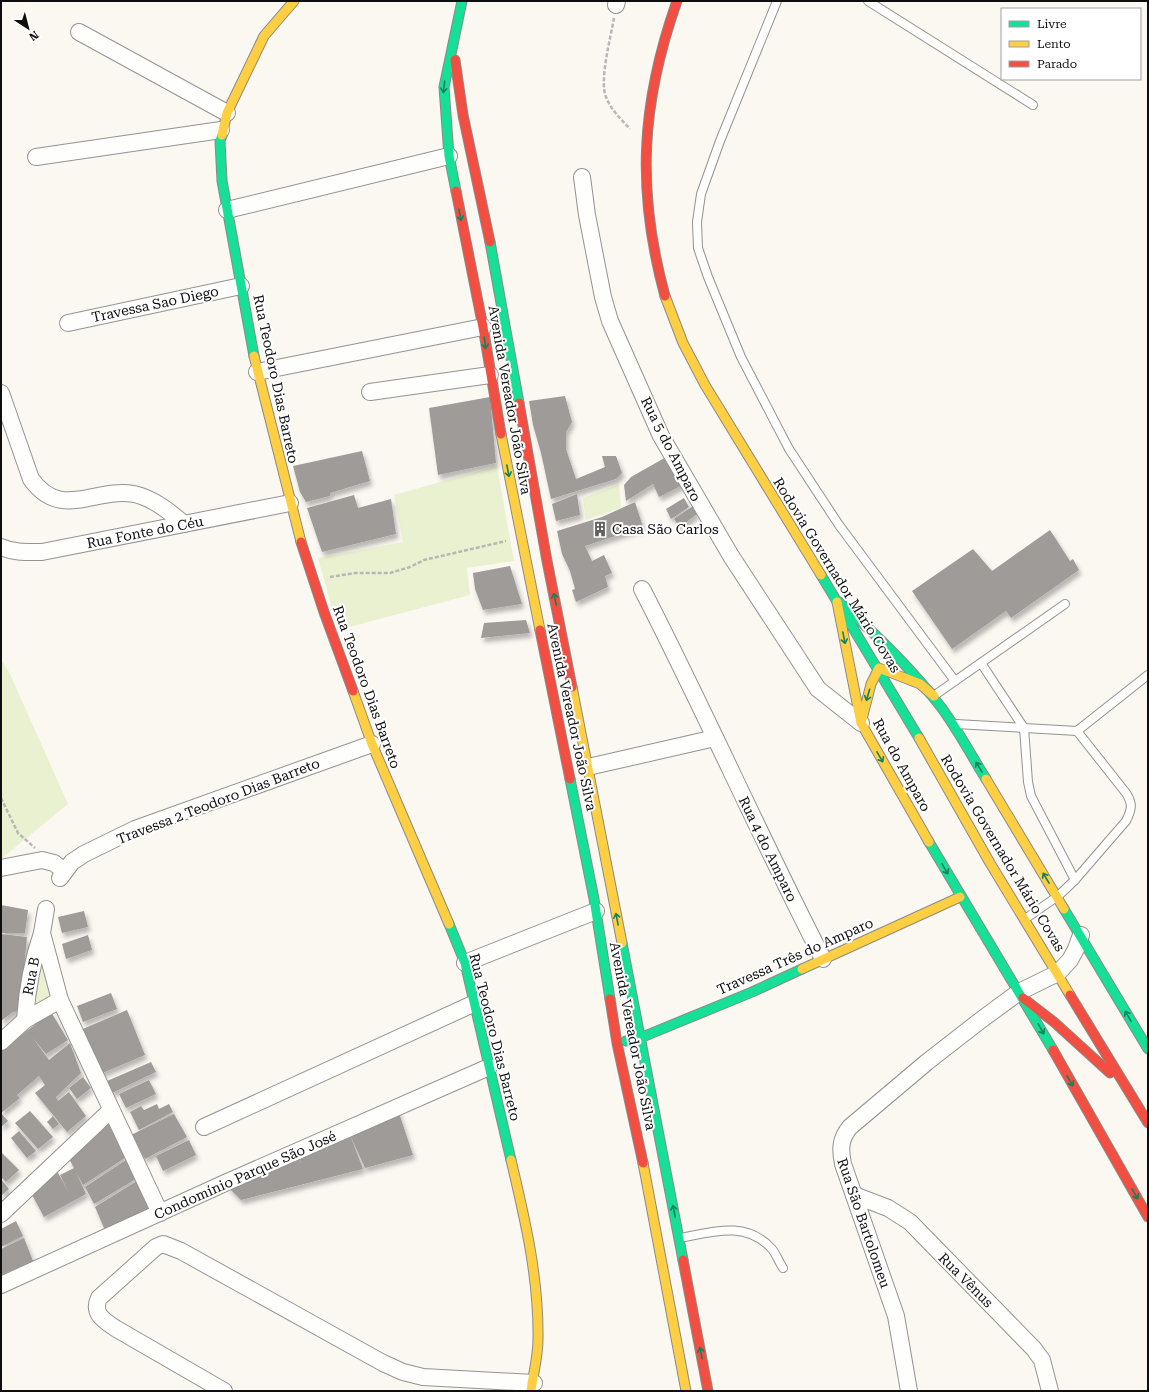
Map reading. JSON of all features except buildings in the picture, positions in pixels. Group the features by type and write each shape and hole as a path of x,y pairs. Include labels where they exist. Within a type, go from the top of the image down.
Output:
{"main road":[{"name":"Rua Teodoro Dias Barreto","path":"294,1 264,36 227,113 221,130 219,154 227,210 257,372 290,503 313,579 372,744 465,964 529,1235 536,1292 538,1341 532,1387"},
{"name":"Avenida Vereador João Silva","path":"462,1 444,87 449,156 483,327 490,375 521,538 559,718 595,905 617,1043 647,1183 686,1391"},
{"name":"Rodovia Governador Mário Covas","path":"677,1 656,68 644,145 647,198 652,238 660,278 672,316 714,402 879,668 991,864 1148,1123"},
{"name":"Avenida Vereador João Silva","path":"453,49 463,115 494,263 547,561 578,713 708,1391"},
{"path":"836,600 876,633 934,696 953,724 1058,896 1148,1049"},
{"name":"Rua do Amparo","path":"836,600 861,723 960,897 1021,995 1148,1217"},
{"path":"861,723 869,690 879,668 920,684 934,696"},
{"path":"559,718 578,713"},
{"path":"595,905 613,896"},
{"name":"Travessa Três do Amparo","path":"617,1043 640,1038 752,992 960,897"},
{"path":"1021,995 1054,1022 1127,1089"}],"street":[{"path":"79,32 227,113"},
{"path":"36,157 221,130"},
{"path":"227,210 449,156"},
{"name":"Rua 5 do Amparo","path":"582,177 603,297 610,321 661,436 731,556 818,689 861,723"},
{"name":"Travessa Sao Diego","path":"68,323 241,286"},
{"path":"257,372 483,327"},
{"path":"370,392 490,375"},
{"path":"1,393 31,479 37,487 56,498 67,502 101,495 133,494 151,500 184,524"},
{"name":"Rua Fonte do Céu","path":"1,547 8,550 23,552 42,552 290,503"},
{"name":"Rua 4 do Amparo","path":"642,589 682,667 775,866 823,959"},
{"path":"588,767 715,738"},
{"name":"Travessa 2 Teodoro Dias Barreto","path":"48,860 62,874 72,862 84,854 136,829 372,744"},
{"path":"1,868 31,861 48,860"},
{"path":"465,964 595,905"},
{"path":"46,909 42,933 60,1000 160,1213"},
{"name":"Rua B","path":"25,1020 26,996 32,962 42,933"},
{"path":"1058,973 1070,960 1081,935"},
{"name":"Rua São Bartolomeu","path":"909,1391 896,1316 843,1164 840,1150 842,1141 850,1127 927,1062 1021,995 1058,973"},
{"path":"1,1042 25,1020 60,1000"},
{"path":"204,1127 475,1003"},
{"name":"Condomínio Parque São José","path":"1,1285 489,1067"},
{"path":"1,1214 111,1110"},
{"name":"Rua Vênus","path":"854,1195 888,1208 910,1222 1034,1349 1042,1360 1050,1391"},
{"path":"224,1391 115,1328 103,1320 97,1312 96,1304 100,1298 156,1247 163,1244 181,1252 376,1359 403,1372 469,1386 532,1387"}],"lane":[{"path":"777,1 720,141 701,194 697,222 698,248 708,277 741,357 789,449 839,525 955,681"},
{"path":"868,1 1033,105"},
{"path":"934,696 1065,604"},
{"path":"981,663 1024,728 1028,782 1031,796 1075,880"},
{"path":"953,724 1077,730 1148,675"},
{"path":"1025,919 1058,896 1075,880 1126,820 1132,810 1131,801 1126,792 1077,730"},
{"path":"679,1238 726,1229 740,1231 754,1236 772,1249 783,1268"}],"path":[{"path":"616,3 603,84 606,97 614,112 644,145"},
{"path":"313,579 355,573 390,573 410,567 424,560 521,538"},
{"path":"1,798 18,833 48,860"}],"green space":[{"path":"497,466 514,561 467,568 470,595 338,630 318,558 403,542 394,495"},
{"path":"619,484 621,508 586,520 583,498"},
{"path":"1,660 9,672 68,804 1,859"},
{"path":"41,946 54,998 26,1013"}],"traffic: fast":[{"path":"456,191 449,156 444,87 462,1"},
{"path":"222,135 220,141 222,181 254,356"},
{"path":"490,242 519,403"},
{"path":"821,575 919,738"},
{"path":"839,602 893,652 930,693 953,725 986,779"},
{"path":"570,779 594,899 610,999"},
{"path":"929,842 1053,1050"},
{"path":"1064,909 1148,1049"},
{"path":"449,924 465,963 511,1160"},
{"path":"622,943 683,1260"},
{"path":"626,1041 640,1038 752,992 802,969"}],"traffic: slow":[{"path":"222,135 227,113 264,36 294,1"},
{"path":"665,296 683,343 705,385 821,575"},
{"path":"254,356 301,542"},
{"path":"501,434 540,630"},
{"path":"837,602 861,723 929,842"},
{"path":"861,723 871,684 879,668 920,684 934,696"},
{"path":"572,687 622,943"},
{"path":"353,691 372,744 449,924"},
{"path":"919,738 990,863 1070,995"},
{"path":"986,779 1064,909"},
{"path":"802,969 960,897"},
{"path":"511,1160 534,1271 538,1317 538,1346 531,1391"},
{"path":"643,1163 686,1391"}],"traffic: jam":[{"path":"665,296 656,257 650,220 647,183 647,147 650,111 656,75 677,1"},
{"path":"455,60 463,115 490,242"},
{"path":"456,191 483,327 501,434"},
{"path":"519,403 547,561 572,687"},
{"path":"301,542 324,612 353,691"},
{"path":"540,630 570,779"},
{"path":"1070,995 1148,1123"},
{"path":"1023,998 1054,1022 1110,1073"},
{"path":"610,999 617,1043 643,1163"},
{"path":"1053,1050 1148,1217"},
{"path":"683,1260 708,1391"}],"place":[{"name":"Casa São Carlos","path":"600,529"}]}
